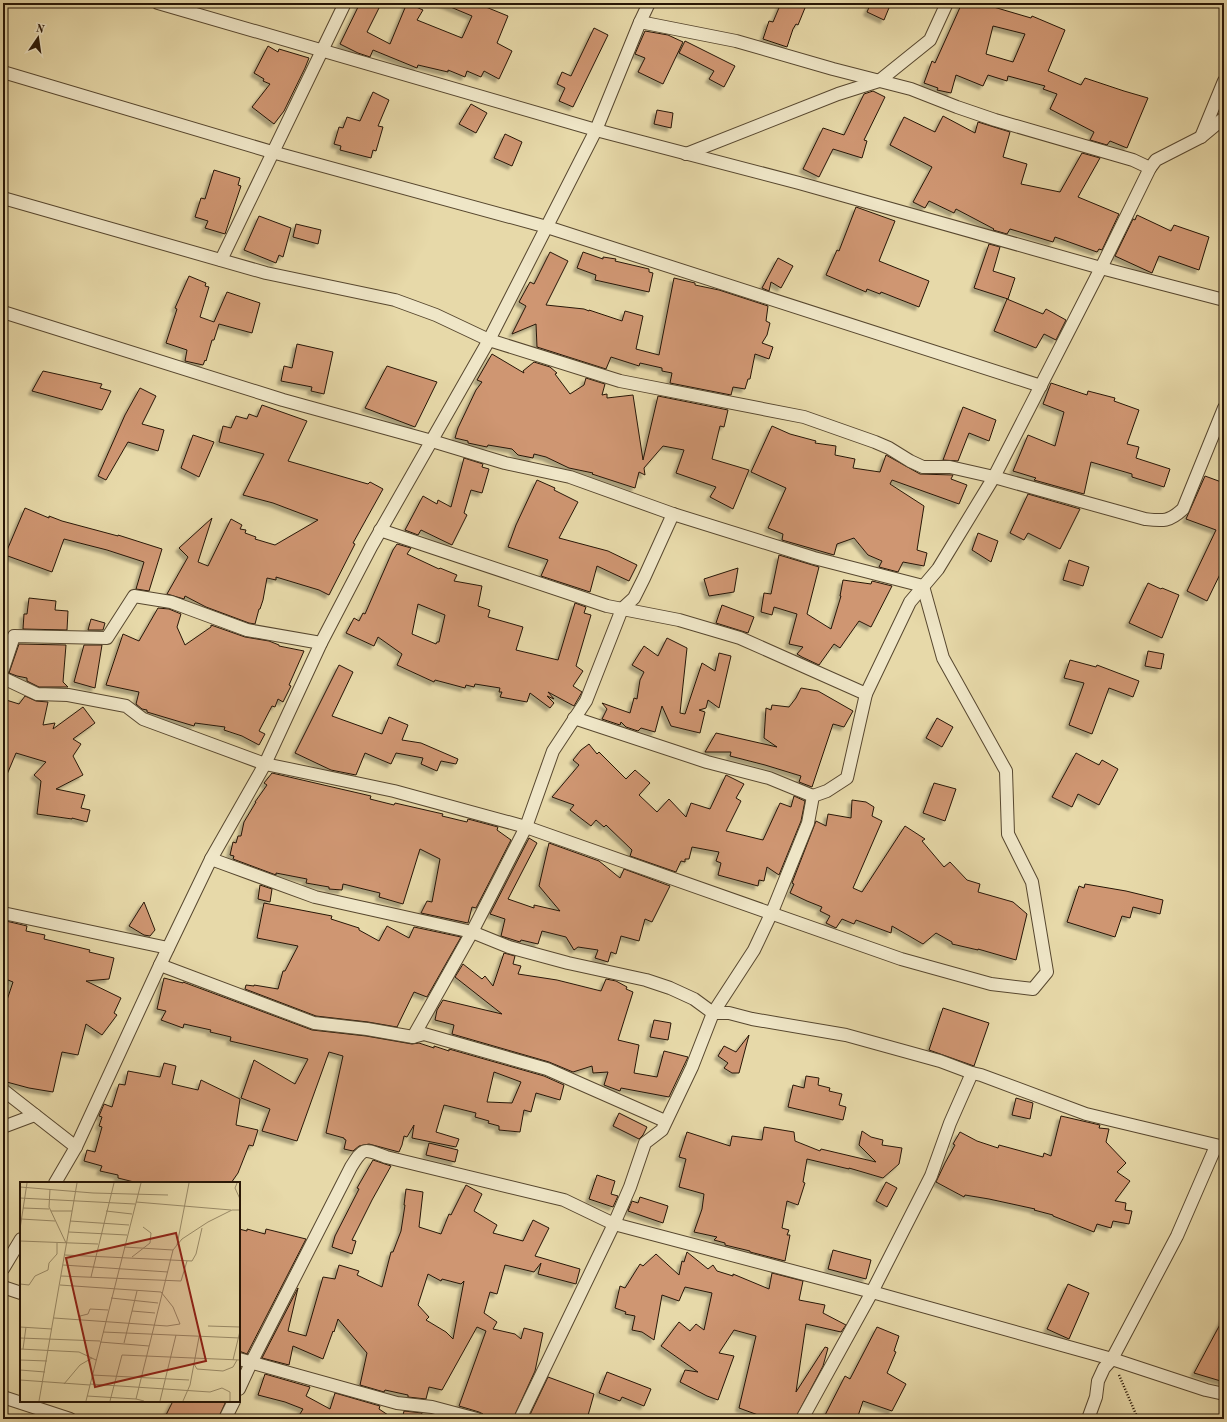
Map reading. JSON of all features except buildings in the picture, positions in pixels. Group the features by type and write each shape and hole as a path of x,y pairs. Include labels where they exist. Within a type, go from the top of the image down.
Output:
{"street":[{"path":"158,3 596,130 799,183 1101,268 1224,300"},
{"path":"220,260 344,3"},
{"path":"56,1182 76,1147 211,859 265,764 321,643 380,530 489,340 596,130 640,22 650,3"},
{"path":"686,154 838,94 879,81 930,40 947,3"},
{"path":"640,22 736,41 911,89 995,120 1133,160 1150,168"},
{"path":"3,72 272,152 546,227 1041,386"},
{"path":"1201,137 1224,81"},
{"path":"574,718 707,762 769,778 813,796 827,791 847,778 866,694 910,602 938,569 994,477 1101,268 1150,168 1156,160 1201,137 1224,118"},
{"path":"3,198 266,273 394,300 436,315 489,340 620,381 804,417 875,442 923,467 950,466 1145,519 1161,521 1174,517 1184,509 1224,408"},
{"path":"3,312 283,400 432,440 505,463 570,477 673,514 814,558 923,586"},
{"path":"412,1037 472,932 526,827 553,751 586,701 622,609 634,598 673,514"},
{"path":"380,530 607,606 679,620 740,638 866,694"},
{"path":"3,678 37,694 68,695 126,706 143,719 265,764 394,791 526,827 772,912 830,935 901,959 991,984 1033,989 1047,972 1032,882 1008,834 1006,771 942,658 923,586"},
{"path":"3,669 14,636 107,638 134,596 171,602 246,630 321,643"},
{"path":"520,1419 614,1224 630,1187 645,1143 662,1130 692,1067 714,1013 754,950 772,912 808,823 813,796"},
{"path":"211,859 315,897 472,932 509,947 568,963 646,980 670,988 694,999 714,1013 728,1013 752,1019 846,1035 940,1061 1086,1114 1220,1146 1177,1236 1112,1359 1104,1368 1098,1381 1091,1416"},
{"path":"3,913 168,948"},
{"path":"160,965 314,1023 367,1029 412,1037 424,1034 547,1069 665,1121"},
{"path":"802,1419 872,1292 931,1176 950,1123 972,1073"},
{"path":"3,1090 76,1147"},
{"path":"3,1127 35,1115"},
{"path":"240,1387 351,1167 359,1154 363,1151 369,1151 386,1157 564,1200 614,1224 872,1292 1112,1359 1206,1390 1224,1394"},
{"path":"3,1269 20,1241"},
{"path":"3,1287 20,1293"},
{"path":"240,1359 397,1403 432,1407 477,1419"},
{"path":"3,1397 70,1419"},
{"path":"225,1419 234,1402"}],"path":[{"path":"1112,1359 1138,1419"}]}
